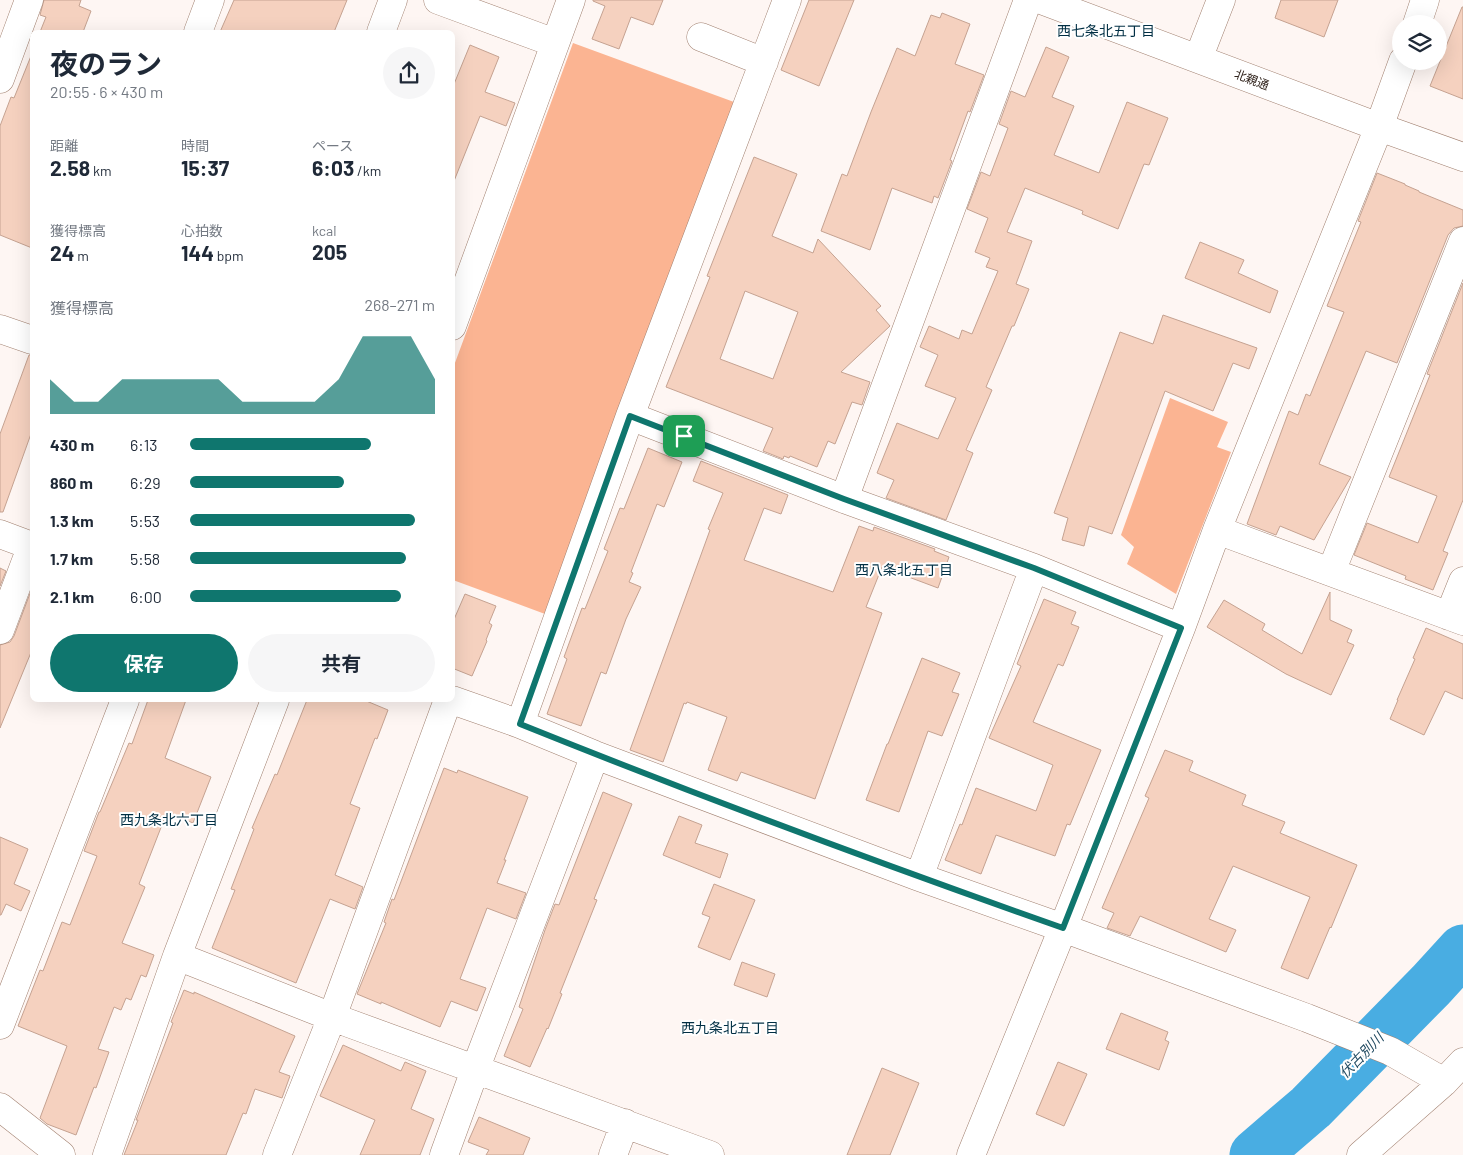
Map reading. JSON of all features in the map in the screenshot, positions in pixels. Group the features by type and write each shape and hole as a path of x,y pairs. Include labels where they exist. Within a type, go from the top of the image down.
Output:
{"street":[{"path":"0,79 29,0"},
{"path":"199,30 210,0"},
{"path":"382,30 393,0"},
{"path":"438,0 555,43"},
{"path":"455,318 571,0"},
{"path":"520,724 630,416 787,0"},
{"path":"844,499 1028,0"},
{"name":"北親通","path":"1041,0 1463,157"},
{"path":"1198,59 1221,0"},
{"path":"1420,15 1425,0"},
{"path":"700,37 764,62"},
{"path":"971,1155 1063,928 1181,628 1217,530 1379,127 1400,70"},
{"path":"1331,572 1463,241"},
{"path":"0,329 30,339"},
{"path":"630,416 844,499 1034,568 1181,628"},
{"path":"1217,530 1456,619 1463,581"},
{"path":"0,534 30,545"},
{"path":"0,630 30,551"},
{"path":"918,877 1034,568"},
{"path":"0,1026 124,702"},
{"path":"107,1155 177,956 273,702"},
{"path":"277,1155 332,1017 449,702"},
{"path":"455,702 520,724 595,755 918,877 1063,928 1307,1018 1390,1051 1458,1068"},
{"path":"444,1155 595,755"},
{"path":"177,956 332,1017 710,1155"},
{"path":"1361,1155 1458,1068"},
{"path":"0,1107 61,1155"},
{"path":"613,1155 624,1123"}],"shaded area":[{"path":"573,43 734,102 545,614 455,581 455,363"},
{"path":"1170,398 1228,422 1217,447 1231,452 1176,594 1127,564 1134,547 1121,535"}],"building":[{"path":"44,0 81,0 79,6 91,11 84,30 41,30 46,17 40,15"},
{"path":"234,0 347,0 335,30 221,30"},
{"path":"593,0 663,0 653,25 631,17 619,49 592,39 605,6"},
{"path":"809,0 854,0 819,86 781,70"},
{"path":"1281,0 1338,0 1324,37 1275,18"},
{"path":"1463,7 1463,99 1430,86 1436,70 1447,70 1447,44"},
{"path":"942,13 970,24 955,64 984,75 970,112 968,111 938,198 934,196 932,203 892,188 870,250 821,231 842,174 847,176 897,48 915,56 931,15 940,18"},
{"path":"470,45 499,57 485,92 515,103 506,126 480,116 455,178 455,82"},
{"path":"1046,47 1069,57 1052,97 1074,106 1054,155 1099,173 1127,102 1168,118 1149,165 1144,164 1118,229 1082,214 1083,211 1025,188 1007,232 1032,241 1016,284 1029,289 986,387 992,390 966,450 973,453 946,520 886,498 894,480 877,473 897,423 938,439 956,398 925,386 938,355 920,347 929,326 959,339 962,330 972,334 998,271 986,267 990,258 975,252 988,218 967,209 981,172 990,176 1008,128 999,124 1011,91 1025,97"},
{"path":"30,58 30,247 0,235 0,126 11,97 14,98"},
{"path":"754,157 797,174 772,236 813,253 818,239 881,306 876,310 890,326 841,372 870,382 862,405 852,402 835,444 828,441 817,467 790,456 789,458 784,456 783,459 763,451 773,428 666,387 710,277 707,276","holes":["745,291 798,312 773,379 720,359"]},
{"path":"1377,173 1463,210 1463,226 1454,228 1448,235 1397,363 1366,351 1319,464 1351,477 1314,540 1280,526 1276,535 1247,524 1289,411 1298,415 1306,394 1310,396 1344,312 1327,306 1361,222 1358,221"},
{"path":"1200,242 1244,260 1238,273 1278,291 1270,313 1185,278"},
{"path":"1463,283 1463,500 1443,551 1448,553 1433,590 1405,579 1406,576 1354,555 1367,523 1418,543 1437,496 1389,477 1430,375 1427,374"},
{"path":"1163,315 1257,348 1249,369 1233,363 1213,411 1165,391 1112,534 1089,526 1084,546 1062,540 1068,518 1054,513 1120,332 1153,344"},
{"path":"30,355 30,437 3,512 0,512 0,434"},
{"path":"648,448 682,462 664,507 657,504 629,582 641,587 626,619 606,674 601,672 581,726 547,714 567,659 564,657 582,608 585,609 608,551 604,549 620,508 624,509"},
{"path":"701,461 788,495 781,514 764,508 744,560 833,592 859,526 873,531 874,527 935,549 934,551 949,557 938,588 882,567 866,607 882,613 815,799 741,772 737,781 708,770 727,717 687,702 686,704 684,703 663,762 630,750 710,530 708,529 723,493 693,481"},
{"path":"0,568 6,571 0,586"},
{"path":"1330,592 1330,620 1352,630 1347,642 1354,645 1331,695 1286,674 1207,627 1224,600 1265,624 1262,630 1302,654"},
{"path":"30,593 30,655 0,728 0,645 10,642"},
{"path":"465,594 496,606 489,623 492,625 487,641 472,676 455,669 455,617"},
{"path":"1044,599 1076,612 1071,624 1079,627 1063,666 1058,664 1033,722 1101,750 1070,825 1067,824 1055,856 996,835 981,874 945,860 960,824 962,825 976,788 1036,811 1053,765 989,738 1021,666 1017,664"},
{"path":"1426,628 1463,644 1463,699 1445,691 1424,735 1390,719"},
{"path":"922,658 960,673 952,692 959,694 942,736 928,731 899,812 866,800"},
{"path":"147,702 185,702 165,758 211,777 193,823 167,812 139,884 145,887 122,943 154,955 146,977 141,975 131,1000 126,998 121,1010 114,1007 98,1049 109,1052 76,1135 47,1124 40,1118 67,1046 18,1026 40,970 43,971 62,922 70,925 97,856 84,851 129,743 132,744"},
{"path":"306,702 369,702 388,710 377,739 375,738 350,804 360,808 335,875 363,887 355,909 330,899 296,983 212,948 235,890 231,889 254,829 252,828 275,774 277,775"},
{"path":"1165,750 1193,761 1189,771 1246,795 1242,805 1285,822 1280,833 1357,865 1308,979 1281,968 1310,897 1233,866 1209,919 1236,930 1226,952 1140,916 1130,936 1107,928 1114,913 1102,908 1149,798 1145,796"},
{"path":"444,768 457,773 458,770 528,797 497,883 526,893 516,919 487,908 460,979 486,988 477,1011 451,1001 440,1027 357,994 386,923 384,922 392,899 394,900"},
{"path":"603,792 632,804 594,899 597,900 560,993 562,994 530,1067 504,1056 523,1009 519,1007 545,930 555,904 559,905"},
{"path":"679,816 702,825 695,843 728,854 720,878 663,855"},
{"path":"0,837 28,849 14,884 30,891 21,911 6,904 1,915 0,915"},
{"path":"714,884 755,900 730,960 698,947 710,917 702,914"},
{"path":"742,962 775,974 767,997 734,985"},
{"path":"184,990 194,994 194,992 295,1036 279,1072 290,1076 282,1098 255,1089 246,1114 243,1113 226,1155 124,1155 173,1023 171,1022"},
{"path":"1121,1013 1168,1032 1165,1040 1169,1042 1159,1070 1106,1049"},
{"path":"343,1045 401,1071 405,1062 426,1071 411,1109 434,1119 420,1155 360,1155 375,1120 320,1096"},
{"path":"1058,1062 1087,1074 1064,1126 1036,1114"},
{"path":"882,1068 919,1083 890,1155 847,1155"},
{"path":"479,1117 530,1138 523,1155 486,1155 489,1150 468,1142"}],"waterway":[{"name":"伏古別川","path":"1255,1155 1311,1107 1463,950"}],"district":[{"name":"西七条北五丁目","path":"1106,30"},
{"name":"西八条北五丁目","path":"904,569"},
{"name":"西九条北六丁目","path":"169,819"},
{"name":"西九条北五丁目","path":"730,1027"}],"route":[{"path":"630,416 684,436 844,499 1034,568 1181,628 1063,928 918,877 595,755 520,724 630,416"}]}
